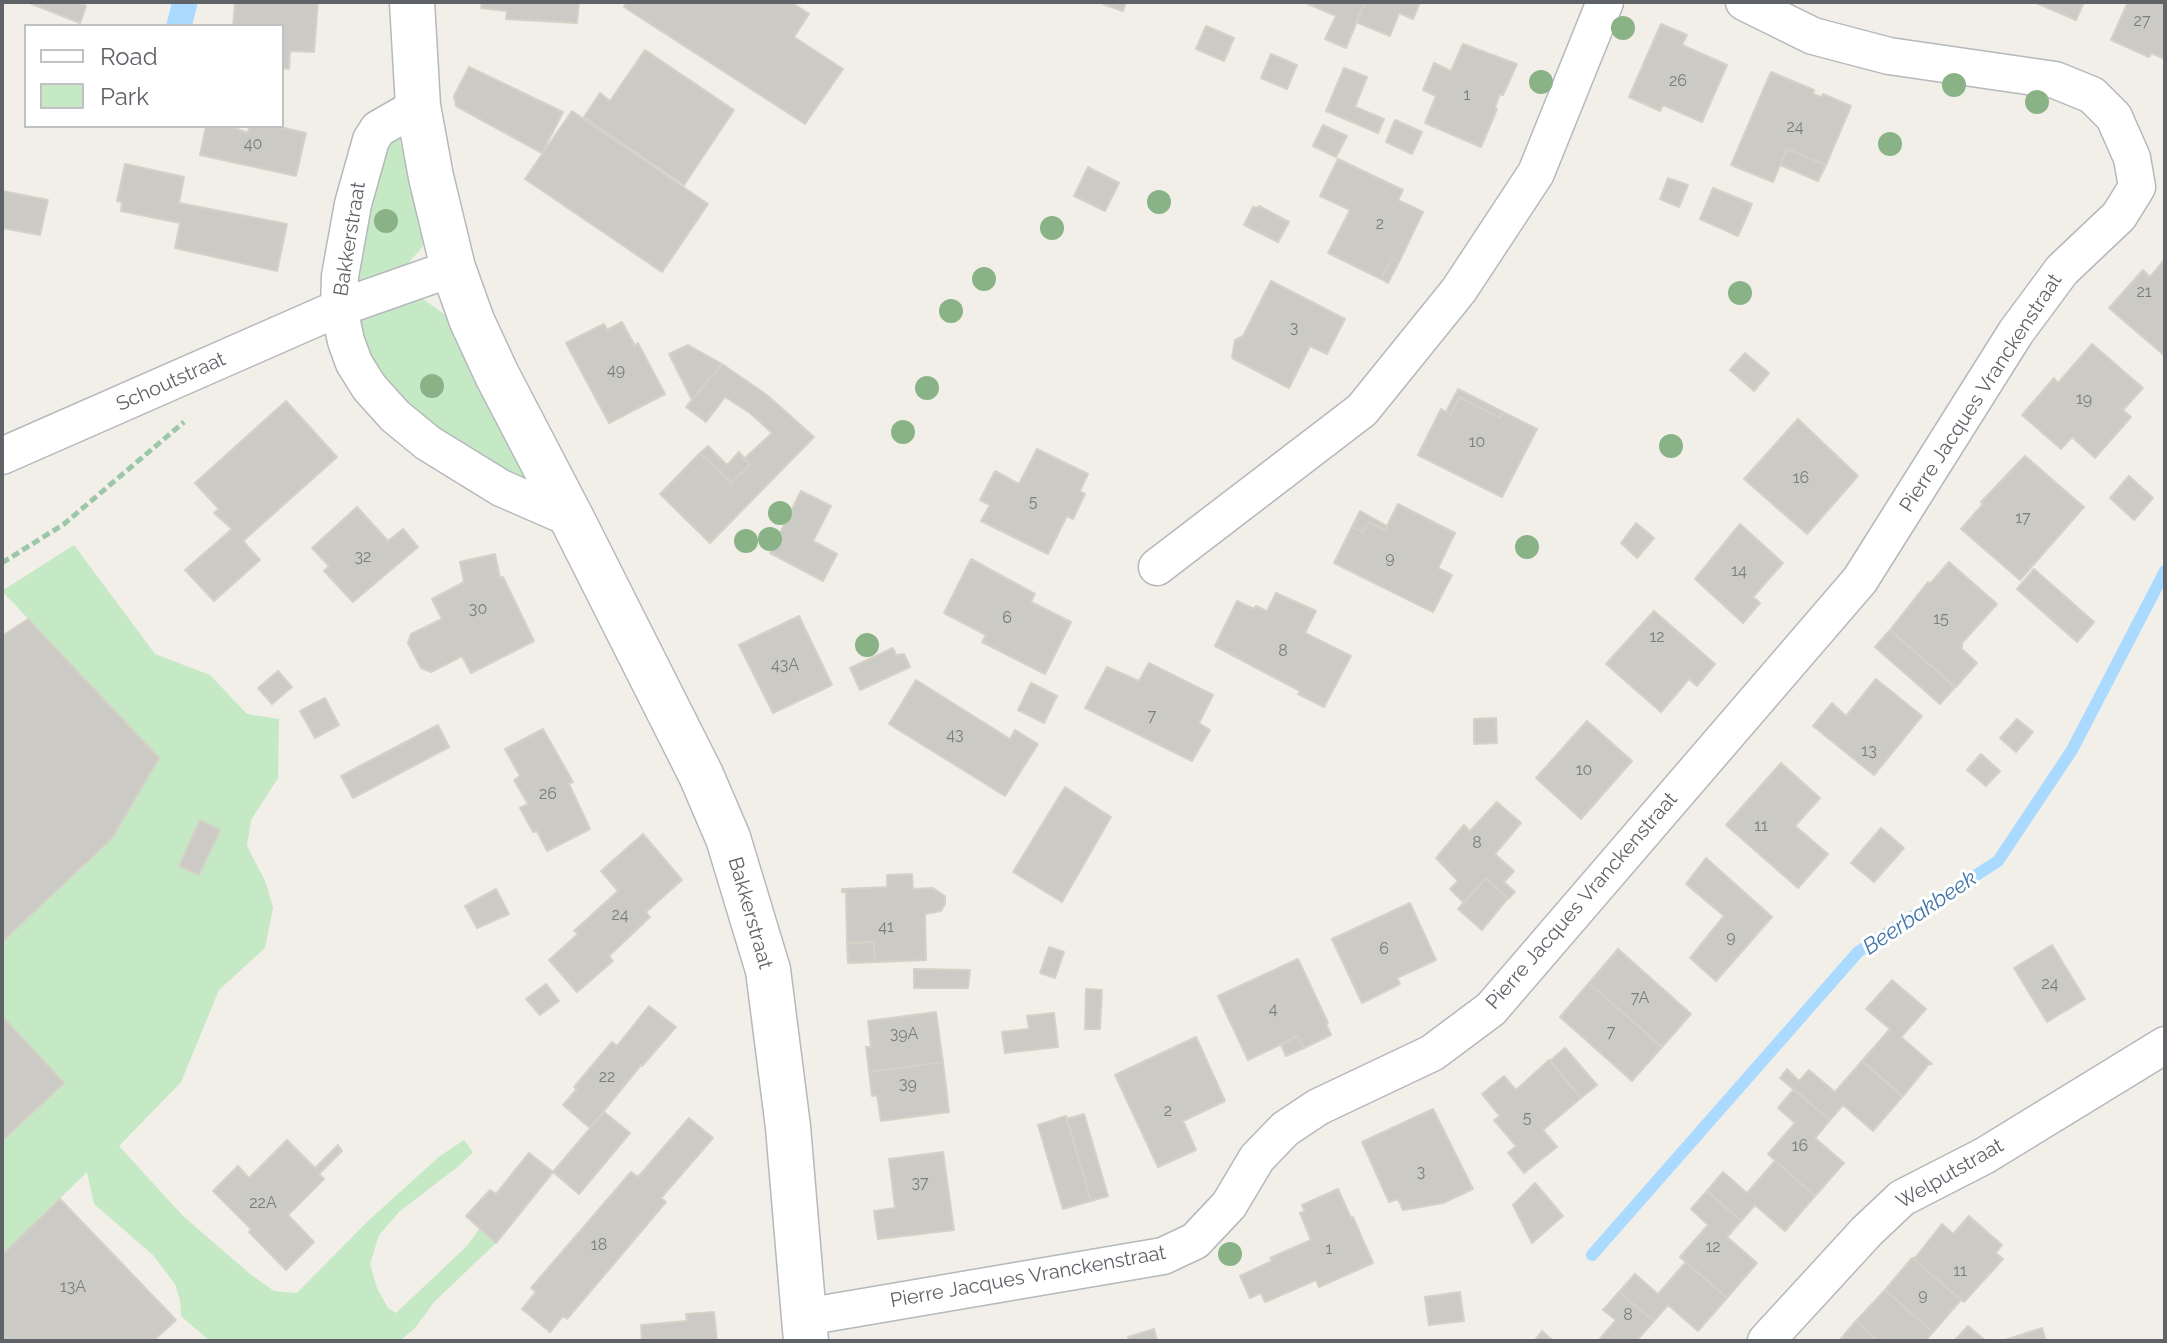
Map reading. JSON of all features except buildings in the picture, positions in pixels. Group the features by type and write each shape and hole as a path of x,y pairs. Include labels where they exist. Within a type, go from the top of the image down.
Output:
{"street":[{"name":"Bakkerstraat","path":"412,2 418,106 431,177 453,268 472,321 717,813 728,838 768,970 788,1127 806,1329"},
{"path":"1157,567 1362,410 1459,290 1536,173 1605,2"},
{"name":"Pierre Jacques Vranckenstraat","path":"806,1329 1163,1256 1195,1241 1229,1205 1257,1158 1285,1129 1318,1107 1432,1053 1491,1009 1860,580 2016,332 2062,270 2119,216 2150,169 2132,158 2114,117 2092,95 2055,80 1889,56 1813,36 1744,2"},
{"name":"Bakkerstraat","path":"418,106 378,129 371,140 353,204 340,276 339,308 354,363 369,387 395,416 428,443 501,488 572,519"},
{"name":"Schoutstraat","path":"2,456 339,308 453,268"},
{"name":"Welputstraat","path":"1766,1341 1867,1231 1902,1198 1984,1156 2165,1045"}],"path":[{"path":"2,563 64,524 193,414"}],"green space":[{"path":"398,132 424,245 404,268 350,286 374,163"},
{"path":"412,299 423,299 448,317 476,381 526,478 524,483 507,478 385,392 351,318"},
{"path":"74,545 155,654 210,675 247,714 279,719 278,778 251,820 247,846 266,883 273,908 265,948 219,990 181,1082 119,1146 183,1216 250,1274 274,1291 297,1293 369,1220 440,1156 464,1140 473,1152 399,1212 379,1235 370,1264 377,1288 388,1308 396,1313 467,1246 480,1228 496,1243 434,1302 415,1328 400,1341 210,1341 181,1316 175,1284 153,1255 94,1204 87,1172 2,1255 2,1141 64,1083 2,1016 2,942 112,838 159,758 2,591"}],"water":[{"path":"172,2 198,2 192,24 166,24"}],"waterway":[{"name":"Beerbakbeek","path":"1592,1255 1858,952 1998,861 2072,750 2165,571"}]}
